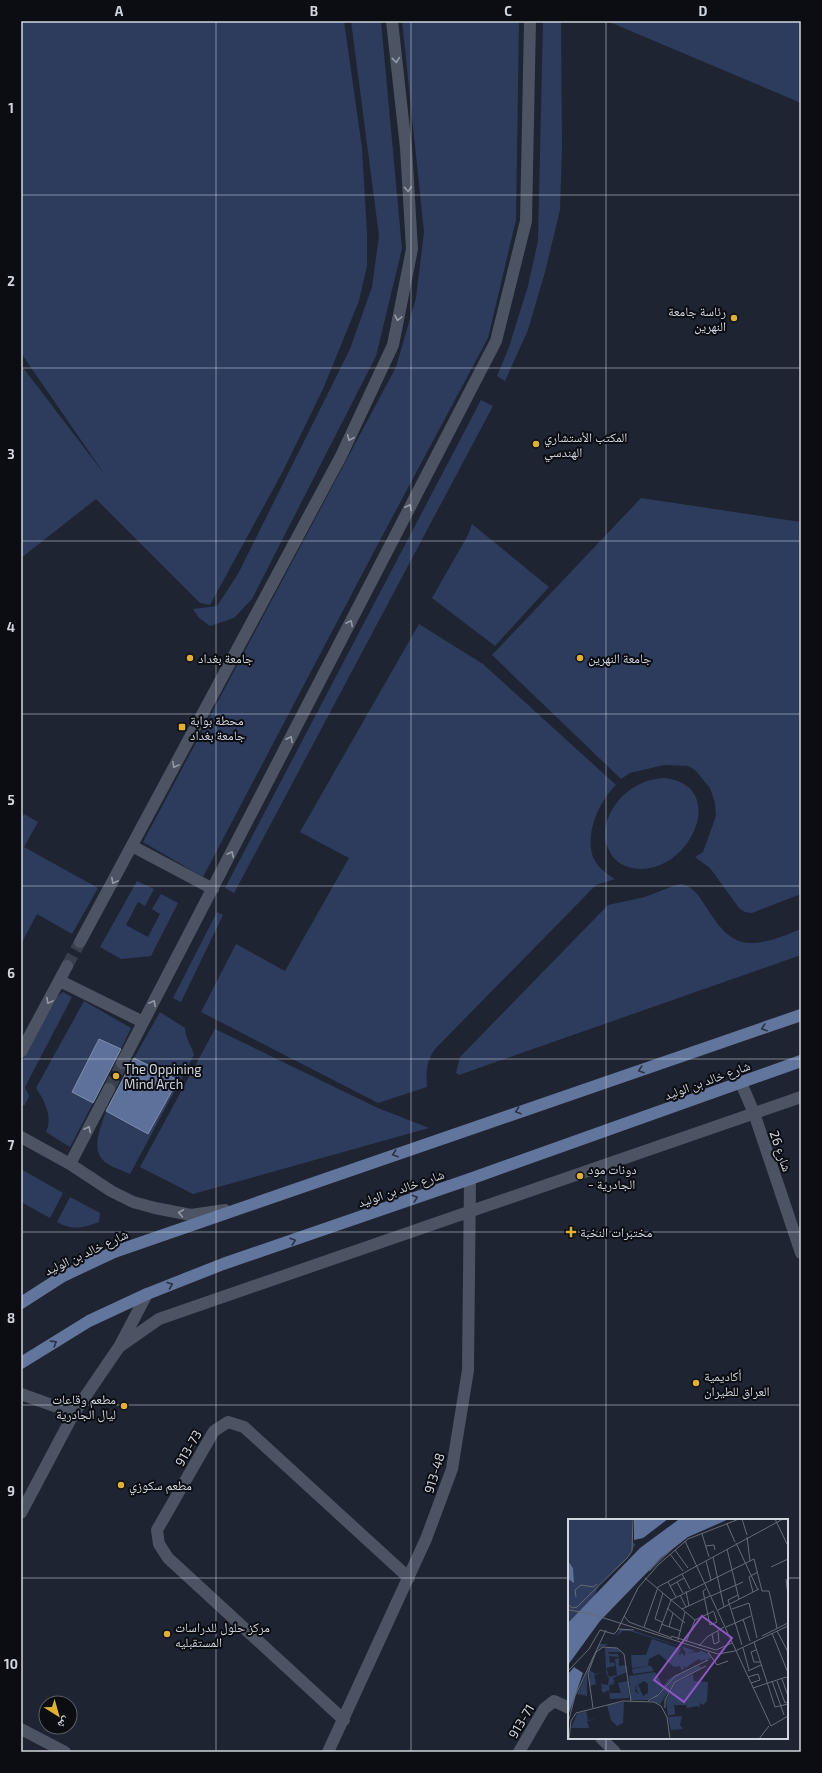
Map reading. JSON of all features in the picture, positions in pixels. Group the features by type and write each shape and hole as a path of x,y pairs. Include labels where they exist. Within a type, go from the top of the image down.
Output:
{"main road":[{"name":"شارع خالد بن الوليد","path":"21,1303 63,1276 114,1252 801,1015"},
{"name":"شارع خالد بن الوليد","path":"21,1363 89,1321 147,1294 223,1264 470,1179 801,1061"}],"street":[{"path":"80,942 341,456 393,345 412,249 406,148 392,21"},
{"path":"122,1062 496,341 526,221 530,21"},
{"path":"132,846 213,889"},
{"path":"21,1052 68,966"},
{"path":"60,981 143,1022"},
{"name":"شارع 26","path":"741,1082 754,1113 801,1253"},
{"path":"70,1164 109,1089"},
{"path":"119,1347 160,1319 801,1097"},
{"path":"21,1137 70,1164 111,1191 133,1202 191,1215 218,1212 247,1205"},
{"name":"913-48","path":"328,1752 409,1578 426,1539 452,1470 468,1370 470,1179"},
{"path":"21,1513 74,1413 119,1347 147,1294"},
{"path":"21,1394 74,1413"},
{"name":"913-73","path":"344,1720 168,1558 159,1544 157,1530 214,1431 228,1422 244,1427 409,1578"},
{"name":"913-71","path":"519,1752 544,1709 554,1701 568,1708"},
{"path":"21,1728 65,1752"},
{"path":"601,1739 615,1752"}],"shaded area":[{"path":"21,21 344,21 362,148 367,233 367,266 359,301 323,389 283,471 210,605 200,603 96,499 21,558 21,365 105,475 21,353"},
{"path":"351,21 381,21 402,249 376,356 252,599 234,618 210,626 199,618 193,609 217,606 238,574 350,349 372,287 379,236"},
{"path":"402,21 519,21 516,220 488,338 203,877 143,842 396,367 416,298 424,232"},
{"path":"543,21 561,21 562,149 560,210 545,272 528,330 505,381 497,376 509,347 528,286 538,241"},
{"path":"607,21 801,21 801,103"},
{"path":"481,400 493,406 234,893 225,888"},
{"path":"641,498 801,522 801,894 752,913 745,912 739,908 710,868 695,857 703,852 716,816 715,803 710,788 696,771 688,766 664,765 630,773 621,779 492,655"},
{"path":"472,524 549,587 495,646 432,598 468,535"},
{"path":"419,624 483,664 616,785 610,791 600,807 591,836 592,854 595,862 615,879 596,885 435,1049 427,1067 427,1087 378,1103 201,1012 236,944 285,971 349,858 300,832"},
{"path":"664,778 684,784 696,797 699,812 694,830 685,846 670,860 652,868 632,868 625,866 613,857 605,839 609,816 615,805 631,789 643,782"},
{"path":"24,814 38,822 24,847 98,888 72,934 37,914 21,944 21,820"},
{"path":"137,881 154,889 145,906 138,902 126,925 148,937 160,914 152,909 161,894 178,903 151,956 121,959 100,947"},
{"path":"682,884 696,893 726,933 738,941 747,943 765,942 801,929 801,955 459,1075 456,1073 460,1057 608,905 645,897"},
{"path":"217,912 223,915 181,1002 173,998"},
{"path":"63,992 72,997 25,1087 29,1096 25,1105 21,1105 21,1064 58,996"},
{"path":"84,1001 131,1028 121,1049 99,1039 72,1092 93,1103 70,1147 46,1132 49,1121 47,1110 36,1088"},
{"path":"160,1012 185,1028 186,1036 194,1055 130,1174 111,1166 102,1159 97,1148 98,1135 106,1111 148,1134 178,1080 134,1058"},
{"path":"215,1029 378,1108 429,1128 193,1194 140,1167"},
{"path":"99,1039 121,1049 93,1103 72,1092"},
{"path":"134,1058 178,1080 148,1134 106,1111"},
{"path":"21,1169 63,1193 50,1218 21,1202"},
{"path":"70,1197 100,1213 99,1222 88,1226 73,1228 57,1222"}],"tunnel":[{"path":"67,966 80,942"},
{"path":"109,1089 122,1063"}],"place":[{"name":"رئاسة جامعة النهرين","path":"734,318"},
{"name":"المكتب الأستشاري الهندسي","path":"536,444"},
{"name":"جامعة بغداد","path":"190,658"},
{"name":"جامعة النهرين","path":"580,658"},
{"name":"محطة بوابة جامعة بغداد","path":"182,727"},
{"name":"The Oppining Mind Arch","path":"116,1076"},
{"name":"دونات مود - الجادرية","path":"580,1176"},
{"name":"مختبرات النخبة","path":"571,1232"},
{"name":"أكاديمية العراق للطيران","path":"696,1383"},
{"name":"مطعم وقاعات ليال الجادرية","path":"124,1406"},
{"name":"مطعم سكوزي","path":"121,1485"},
{"name":"مركز حلول للدراسات المستقبليه","path":"167,1634"}]}
